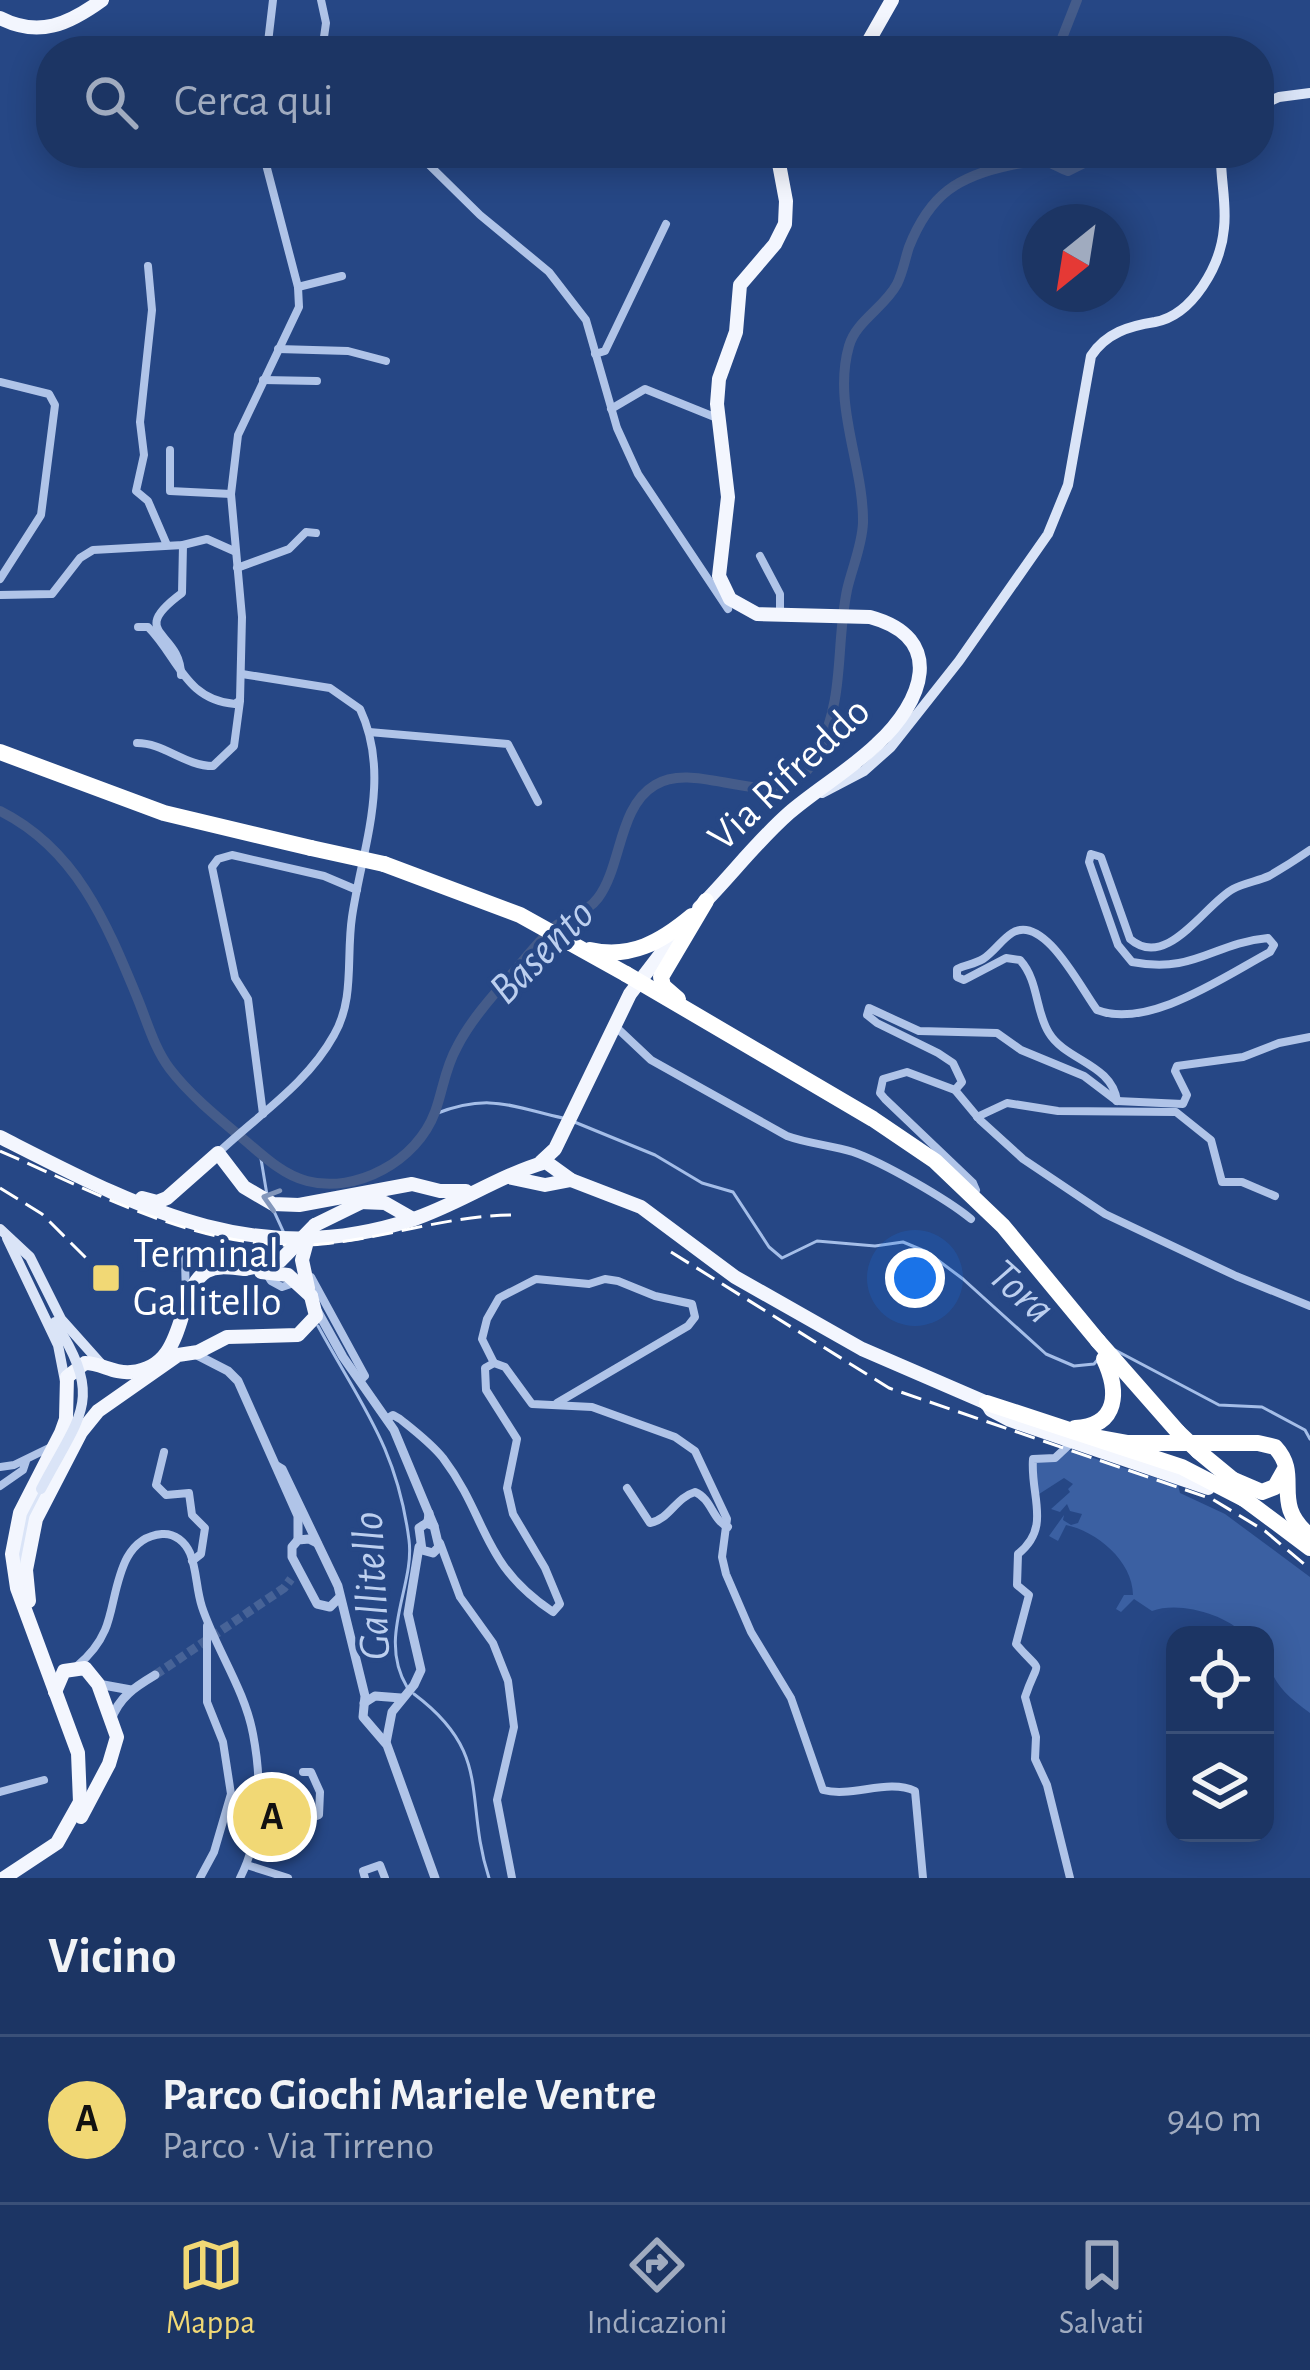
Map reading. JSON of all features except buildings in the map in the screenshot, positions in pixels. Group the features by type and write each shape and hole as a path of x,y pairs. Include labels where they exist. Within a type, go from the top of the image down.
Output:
{"highway":[{"path":"0,755 164,813 382,868 518,919 893,1132 960,1182 1003,1226 1112,1366 1111,1406 1094,1424 1069,1438"},
{"path":"706,901 666,964 663,986 754,1049"},
{"path":"573,948 638,950 661,940 692,916"},
{"path":"624,977 870,1124 929,1165 997,1230 1174,1433 1310,1553"},
{"path":"987,1403 1069,1438 1275,1447 1286,1464 1289,1511 1310,1538"},
{"path":"1095,1437 1200,1474 1244,1499"},
{"path":"1192,1451 1310,1538"},
{"path":"1223,1473 1262,1492 1280,1483 1286,1464"}],"main road":[{"path":"0,18 28,28 48,28 72,20 102,0"},
{"path":"872,36 892,0"},
{"path":"1274,99 1310,93"},
{"name":"Via Rifreddo","path":"692,916 777,825 886,735 920,675 920,653 896,627 870,617 780,617 739,607 720,584 728,497 718,418 719,379 736,332 740,285 775,244 785,224 780,168"},
{"path":"818,792 857,776 891,747 959,661 1048,534 1068,485 1091,356 1104,340 1124,329 1175,316 1195,294 1217,257 1225,223 1222,168"},
{"path":"546,1172 642,975 692,916"},
{"path":"0,1137 171,1216 266,1239 312,1232 361,1232 418,1217 470,1191 546,1172 641,1207 735,1277 863,1349 987,1403"},
{"path":"171,1216 161,1207 163,1201 218,1153 244,1187 273,1204 386,1196 418,1217"},
{"path":"244,1269 280,1261 312,1232 360,1202 412,1184 470,1191"},
{"path":"418,1217 429,1199 424,1188"},
{"path":"120,1193 163,1201"},
{"path":"2,1231 25,1260 80,1364 84,1393 78,1417 27,1523 20,1556 25,1603"},
{"path":"2,1231 30,1257 61,1319 105,1368 113,1382 111,1399"},
{"path":"2,1231 58,1345 65,1381 66,1419 57,1443 35,1461 13,1535 13,1573 77,1753 80,1802 65,1831 38,1858 4,1878"},
{"path":"32,1624 26,1570 36,1520 81,1432 111,1399 178,1355 227,1337 288,1338 308,1329 316,1316 302,1260 312,1232"},
{"path":"65,1381 80,1364 133,1372 156,1361 182,1327 186,1302 205,1272 223,1267 288,1275 313,1301"},
{"path":"67,1398 83,1411 98,1411"},
{"path":"1069,1438 1224,1496 1310,1553"},
{"path":"18,1878 62,1848 113,1754 117,1737 95,1679 41,1649"},
{"path":"55,1692 59,1676 72,1667"},
{"path":"77,1753 96,1762 113,1754"}],"street":[{"path":"268,36 273,0"},
{"path":"321,0 324,36"},
{"path":"136,743 151,743 194,763 213,766 234,746 242,674 231,494 240,427 298,316 298,287 266,168"},
{"path":"432,168 549,272 586,320 611,409 638,474 728,608"},
{"path":"596,354 604,351 666,224"},
{"path":"148,266 152,310 140,422 144,455 136,491 148,501 167,545"},
{"path":"298,287 342,276"},
{"path":"278,349 348,351 386,361"},
{"path":"263,380 317,381"},
{"path":"0,382 49,394 55,405 41,515 0,579"},
{"path":"611,409 645,389 718,418"},
{"path":"170,450 170,491 231,494"},
{"path":"237,568 286,551 306,532 316,533"},
{"path":"0,596 52,594 80,558 93,550 213,540 235,552"},
{"path":"182,675 181,661 157,628 156,616 163,605 182,593 183,545"},
{"path":"760,556 780,594 780,617"},
{"path":"139,627 154,632 182,675 209,700 235,704 240,700"},
{"path":"218,1153 313,1065 338,1030 348,991 351,922 372,828 369,732 361,709 331,688 242,674"},
{"path":"369,732 508,744 538,802"},
{"path":"1117,1101 1112,1084 1100,1072 1049,1034 1029,970 1020,959 1006,958 964,980 957,976 957,969 981,960 1017,930 1028,929 1040,934 1058,955 1097,1010 1107,1014 1161,1009 1270,952 1274,945 1268,938 1238,943 1182,965 1132,962 1118,945 1089,862 1091,854 1101,857 1130,939 1135,945 1150,947 1186,931 1233,889 1267,877 1310,850"},
{"path":"263,1114 248,999 235,978 212,867 218,859 232,855 324,876 357,890"},
{"path":"956,1090 962,1082 953,1063 877,1023 867,1015 869,1008 919,1031 997,1033 1022,1050 1084,1076 1117,1101 1179,1105 1187,1101 1175,1071 1180,1064 1243,1058 1310,1037"},
{"path":"615,1027 662,1067 787,1136 885,1166 970,1214"},
{"path":"976,1190 880,1093 883,1079 907,1072 956,1090 977,1117 1023,1159 1105,1214 1310,1306"},
{"path":"1159,1102 1211,1140 1222,1182 1242,1182 1275,1196"},
{"path":"977,1117 1007,1103 1058,1111 1176,1112"},
{"path":"186,1302 186,1254 190,1249 256,1257 271,1281 286,1287 306,1277 316,1284 364,1376 360,1381"},
{"path":"201,1251 191,1256 189,1272 195,1276 205,1272"},
{"path":"556,1404 688,1326 695,1317 692,1304 618,1281 536,1279 499,1298 482,1334 494,1363 505,1367 532,1404 556,1404 573,1404 619,1415 686,1443 701,1461 728,1527 723,1548 726,1574 748,1625 790,1698 823,1790 903,1786 915,1791 923,1878"},
{"path":"313,1301 335,1344 388,1418 430,1520 435,1550 417,1573"},
{"path":"193,1353 238,1381 298,1516 298,1540 291,1551 312,1596"},
{"path":"388,1418 400,1418 439,1453 508,1575 557,1611 560,1604 544,1568 513,1514 507,1488 517,1438 483,1382 485,1368 494,1363"},
{"path":"1069,1438 1055,1458 1033,1459 1038,1517 1035,1537 1017,1558 1017,1586 1029,1595 1016,1644 1037,1663 1036,1677 1025,1696 1036,1737 1035,1759 1047,1785 1070,1878"},
{"path":"164,1452 156,1485 166,1495 189,1493 192,1515 205,1528 201,1554 192,1561"},
{"path":"0,1467 35,1461"},
{"path":"0,1486 35,1461"},
{"path":"277,1466 340,1596 359,1673 363,1718 387,1745 435,1878"},
{"path":"627,1488 648,1522 657,1522 680,1498 695,1492 728,1527"},
{"path":"371,1725 389,1717 421,1670 408,1614 417,1573 417,1533 430,1520"},
{"path":"72,1667 94,1650 106,1627 116,1577 140,1545 161,1534 175,1535 189,1551 206,1618 253,1731 259,1802 255,1837 240,1878"},
{"path":"298,1540 317,1543"},
{"path":"419,1547 435,1550 445,1559 460,1597 498,1652 508,1681 514,1727 497,1800 512,1878"},
{"path":"296,1564 293,1583 346,1628"},
{"path":"325,1607 334,1605 340,1596"},
{"path":"200,1878 214,1852 230,1794 224,1742 207,1702 206,1618"},
{"path":"94,1650 95,1679 130,1690"},
{"path":"208,1671 216,1658 224,1660"},
{"path":"359,1673 381,1697 389,1717 387,1745"},
{"path":"111,1720 130,1690 154,1675"},
{"path":"364,1702 401,1698"},
{"path":"255,1837 274,1839 284,1829 319,1815 320,1792 311,1772 303,1772"},
{"path":"0,1792 44,1780"},
{"path":"247,1865 288,1878"},
{"path":"365,1878 363,1871 380,1865 385,1878"}],"shaded area":[{"path":"1065,1449 1178,1485 1180,1493 1225,1514 1310,1577 1310,1713 1274,1675 1274,1626 1233,1626 1201,1611 1152,1611 1134,1599 1121,1612 1116,1609 1124,1595 1133,1595 1120,1559 1077,1528 1066,1525 1058,1541 1049,1536 1064,1515 1063,1520 1071,1525 1082,1514 1070,1511 1067,1504 1060,1512 1051,1509 1070,1492 1073,1484 1064,1478 1036,1496 1035,1459 1050,1461"}],"waterway":[{"name":"Basento","path":"1063,36 1077,0"},
{"name":"Basento","path":"0,811 49,846 85,890 160,1052 204,1105 272,1163 298,1178 345,1183 383,1170 426,1130 453,1055 484,1006 547,934 598,898 627,822 643,795 674,778 763,788 784,785 802,775 817,755 836,692 843,612 863,523 844,390 849,346 864,321 892,292 926,213 961,182 1000,168"},
{"name":"Basento","path":"1060,168 1074,168"},
{"name":"Tora","path":"435,1114 485,1103 563,1118"},
{"name":"Tora","path":"572,1121 655,1155 702,1183 733,1192 769,1247 782,1258 817,1241 875,1246 903,1242 927,1252 963,1279 1046,1354 1074,1366 1094,1364 1099,1358"},
{"name":"Gallitello","path":"260,1153 267,1195"},
{"name":"Gallitello","path":"273,1209 284,1233"},
{"name":"Gallitello","path":"318,1326 375,1428 396,1478 409,1557 395,1649 407,1687"},
{"name":"Tora","path":"1115,1350 1219,1405 1262,1407 1305,1430 1310,1439"},
{"name":"Gallitello","path":"414,1694 439,1716 466,1757 489,1878"}],"tunnel":[{"path":"155,1675 291,1579"}],"railway":[{"path":"0,1151 156,1218 238,1240 322,1244 511,1215"},
{"path":"0,1188 42,1214 116,1288"},
{"path":"671,1252 889,1388 1212,1499 1265,1531 1310,1569"}],"place":[{"name":"Terminal Gallitello","path":"106,1278"},
{"name":"Parco Giochi Mariele Ventre","path":"272,1817"}]}
